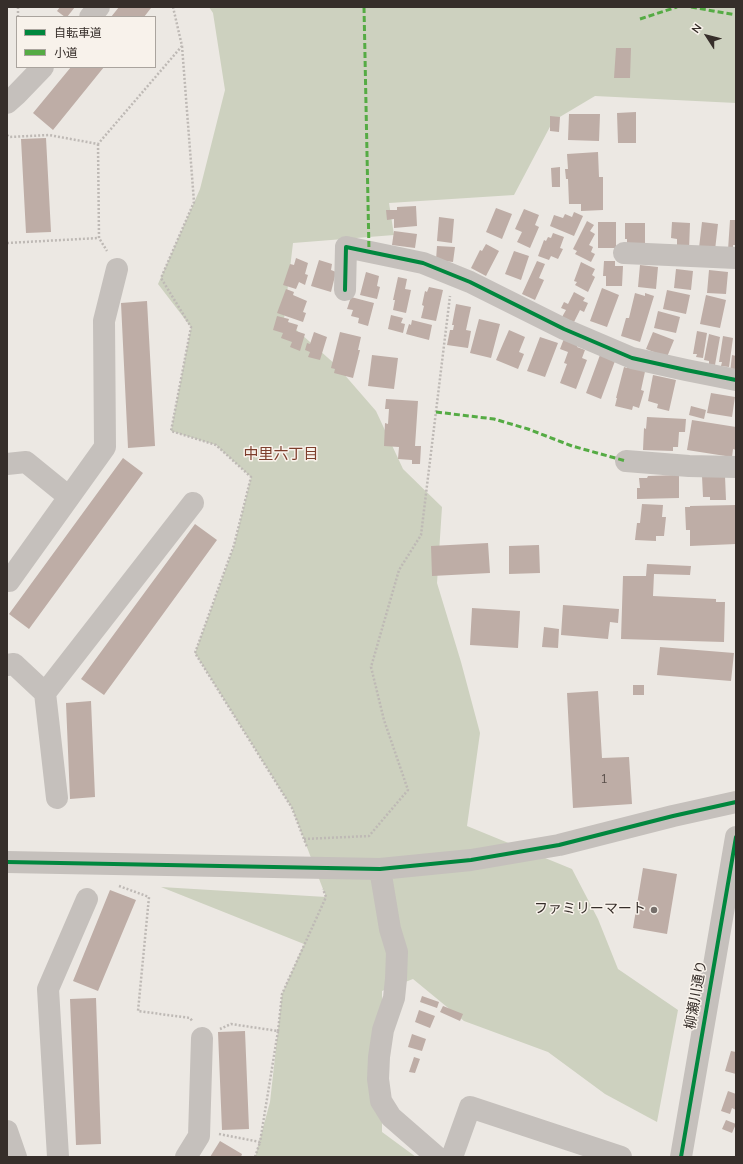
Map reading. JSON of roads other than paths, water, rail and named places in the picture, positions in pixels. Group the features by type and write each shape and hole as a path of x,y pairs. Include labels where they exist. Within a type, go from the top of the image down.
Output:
{"street":[{"path":"91,16 100,7"},
{"path":"7,103 42,68"},
{"path":"345,290 346,247 424,263 513,303 564,330 632,358 736,380"},
{"path":"624,253 736,258"},
{"path":"9,580 105,447 104,321 117,269"},
{"path":"7,464 26,462 69,497"},
{"path":"626,462 736,467"},
{"path":"45,693 193,503"},
{"path":"7,665 14,664 45,693 57,798"},
{"path":"7,862 380,869 470,860 559,845 673,816 736,802"},
{"name":"柳瀬川通り","path":"681,1157 736,837"},
{"path":"380,869 390,928 397,952 394,998 383,1030 379,1057 378,1078 382,1100 390,1117 437,1157"},
{"path":"58,1157 48,989 87,899"},
{"path":"186,1157 199,1136 202,1038"},
{"path":"452,1157 470,1107 621,1157"},
{"path":"7,1131 16,1157"}],"place":[{"name":"ファミリーマート","path":"654,910"}],"district":[{"name":"中里六丁目","path":"281,455"}]}
